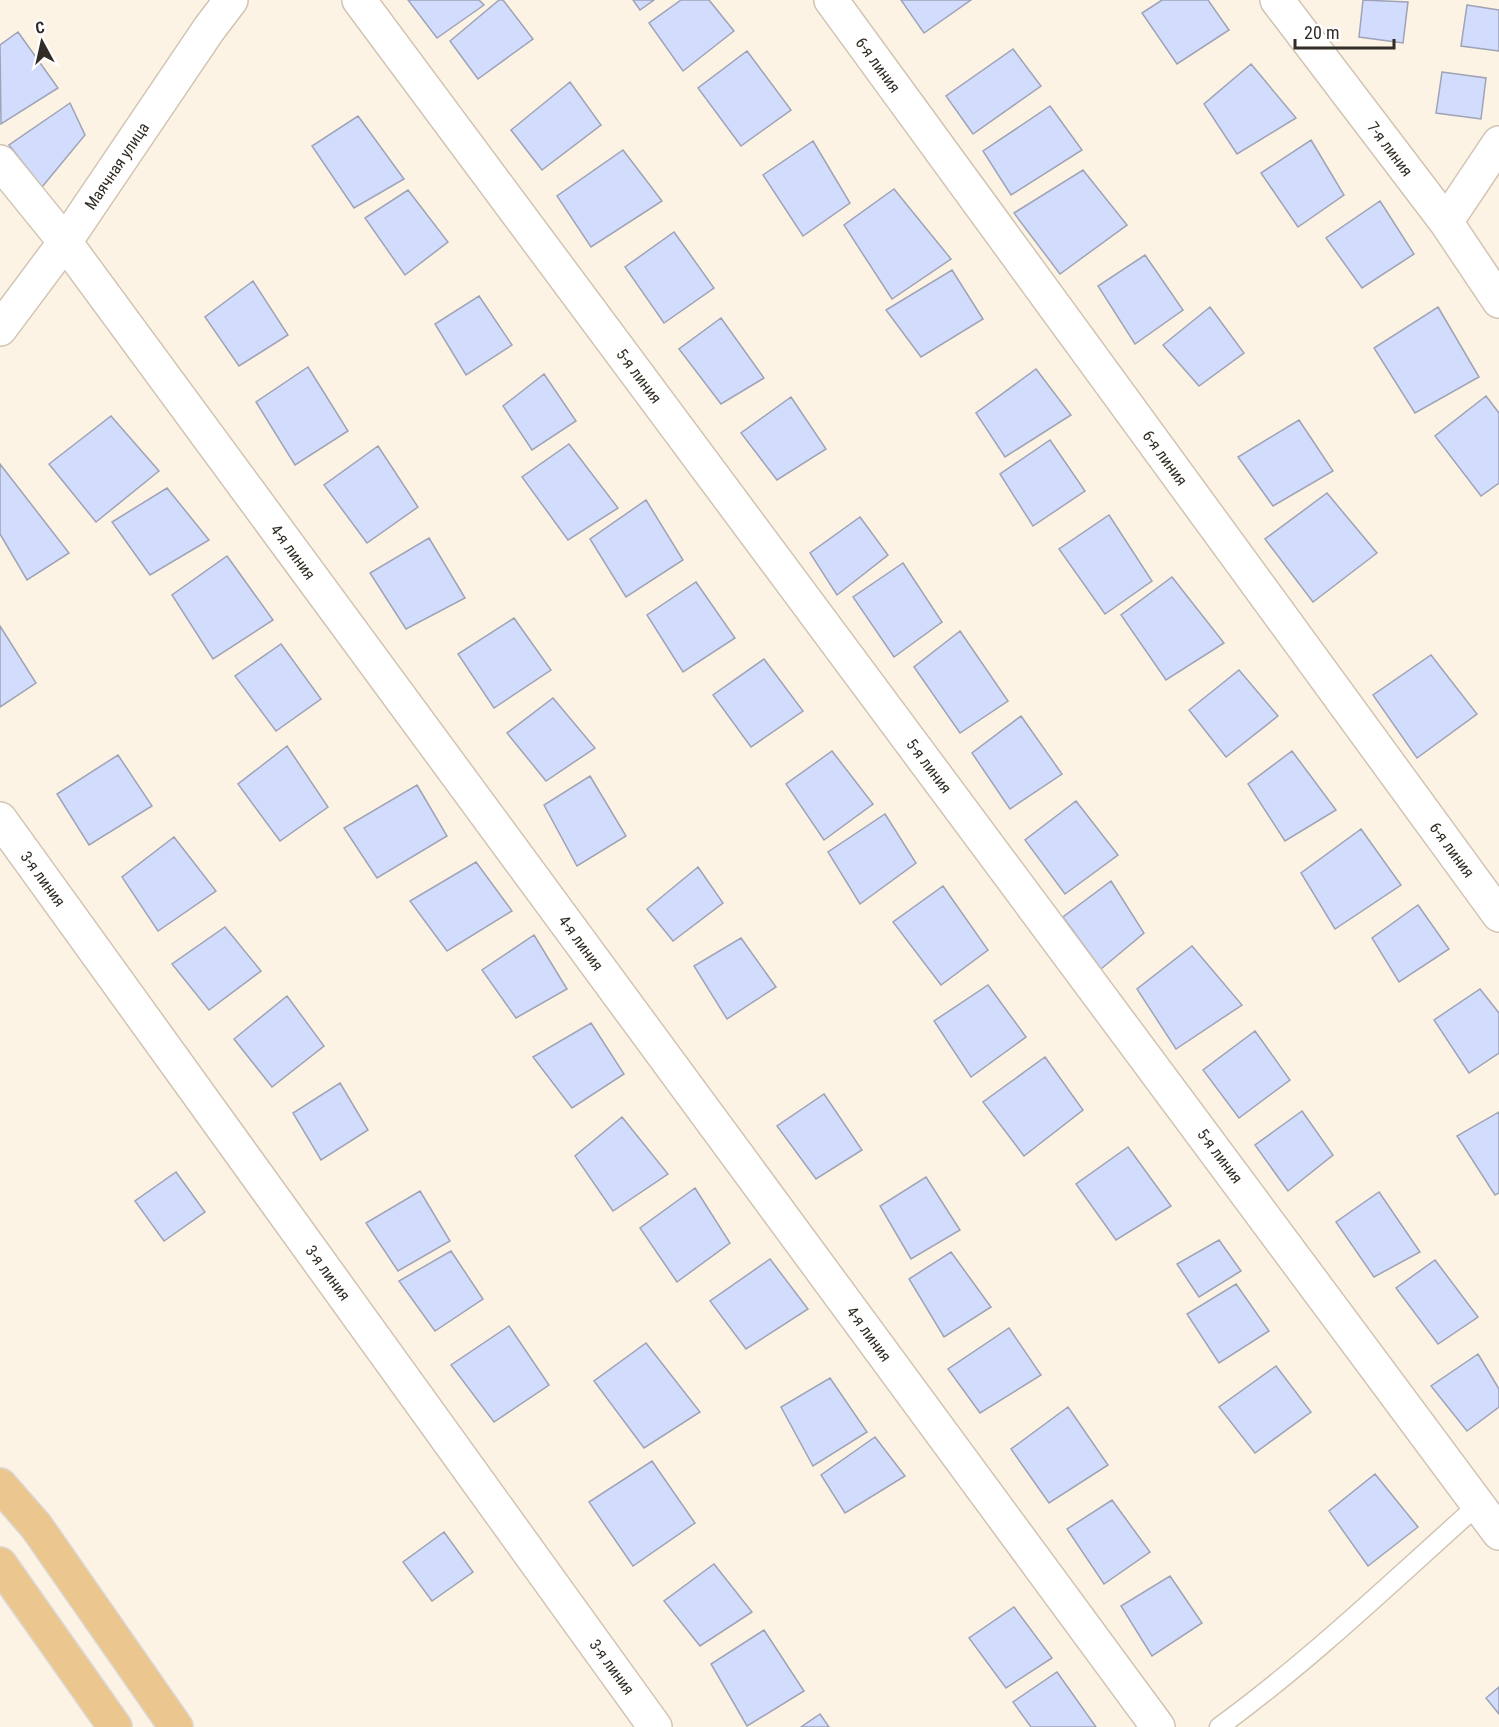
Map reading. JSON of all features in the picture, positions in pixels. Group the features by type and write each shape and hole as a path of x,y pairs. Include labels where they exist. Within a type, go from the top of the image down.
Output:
{"main road":[{"path":"0,1485 36,1526 176,1727"},
{"path":"0,1564 115,1727"}],"street":[{"name":"Маячная улица","path":"0,329 65,243 209,28 231,0"},
{"name":"5-я линия","path":"359,0 1499,1533"},
{"name":"6-я линия","path":"831,0 1499,915"},
{"name":"7-я линия","path":"1277,0 1446,222 1499,301"},
{"path":"1446,222 1499,143"},
{"name":"4-я линия","path":"0,162 65,243 1158,1727"},
{"name":"3-я линия","path":"0,819 655,1727"}],"lane":[{"path":"1219,1727 1253,1702 1344,1625 1479,1504"}],"building":[{"path":"408,0 479,0 484,5 437,38"},
{"path":"499,0 503,0 533,39 478,79 450,41"},
{"path":"633,0 654,0 640,10"},
{"path":"681,0 709,0 734,31 683,71 649,23"},
{"path":"901,0 971,0 924,33"},
{"path":"1162,0 1208,0 1229,30 1177,64 1142,13"},
{"path":"1363,0 1408,2 1403,43 1359,37"},
{"path":"1467,5 1499,10 1499,51 1461,46"},
{"path":"18,32 58,88 1,124 0,45"},
{"path":"1013,49 1041,86 973,134 946,96"},
{"path":"747,51 791,110 741,146 698,88"},
{"path":"1251,64 1296,118 1237,154 1204,104"},
{"path":"1442,72 1486,78 1481,119 1436,113"},
{"path":"570,82 601,125 542,170 511,130"},
{"path":"70,103 85,135 42,187 9,145"},
{"path":"1050,106 1082,150 1011,195 983,151"},
{"path":"358,116 404,179 354,208 312,146"},
{"path":"1311,140 1344,195 1298,227 1261,173"},
{"path":"813,141 850,203 803,236 763,175"},
{"path":"623,150 662,201 591,247 557,196"},
{"path":"1083,170 1127,225 1060,274 1014,213"},
{"path":"894,189 951,259 892,299 844,225"},
{"path":"408,190 448,242 405,275 365,218"},
{"path":"1380,201 1414,254 1362,288 1326,238"},
{"path":"674,232 714,288 664,323 625,267"},
{"path":"1145,255 1183,310 1135,344 1098,286"},
{"path":"952,270 983,319 921,357 886,310"},
{"path":"253,281 288,335 239,366 205,317"},
{"path":"479,296 512,345 466,375 435,324"},
{"path":"1210,307 1244,353 1199,386 1163,345"},
{"path":"1438,307 1479,377 1415,413 1374,348"},
{"path":"721,318 764,378 721,404 679,349"},
{"path":"308,367 348,431 295,465 256,402"},
{"path":"1036,369 1071,415 1005,457 976,413"},
{"path":"544,374 576,421 532,450 503,406"},
{"path":"1486,396 1499,413 1499,483 1481,496 1435,436"},
{"path":"791,397 826,449 777,480 741,433"},
{"path":"111,416 159,471 96,522 49,464"},
{"path":"1299,420 1333,471 1273,506 1238,457"},
{"path":"1050,440 1085,491 1033,526 1000,474"},
{"path":"569,444 618,508 568,540 522,477"},
{"path":"378,446 418,507 367,543 324,485"},
{"path":"0,464 69,553 27,580 0,534"},
{"path":"167,488 209,540 150,575 112,522"},
{"path":"1327,493 1377,553 1313,602 1265,539"},
{"path":"646,500 683,560 626,597 590,539"},
{"path":"1109,515 1152,581 1105,614 1059,549"},
{"path":"860,517 888,555 837,595 810,553"},
{"path":"429,538 465,598 406,629 370,573"},
{"path":"227,556 273,620 213,659 172,595"},
{"path":"903,563 942,622 894,657 853,597"},
{"path":"1172,577 1224,643 1166,680 1121,615"},
{"path":"696,582 735,638 683,672 647,615"},
{"path":"514,618 551,670 494,708 458,654"},
{"path":"0,626 36,683 0,707"},
{"path":"960,631 1008,701 960,733 914,667"},
{"path":"281,644 321,699 276,731 235,676"},
{"path":"1431,655 1477,714 1417,758 1373,695"},
{"path":"764,659 803,711 751,747 713,695"},
{"path":"1239,670 1278,716 1226,757 1189,710"},
{"path":"553,698 595,748 546,781 507,733"},
{"path":"1021,716 1062,774 1010,809 972,753"},
{"path":"287,746 328,807 280,841 238,784"},
{"path":"832,751 873,804 824,840 786,784"},
{"path":"1292,751 1336,810 1285,841 1248,784"},
{"path":"118,755 152,806 89,845 57,794"},
{"path":"590,776 626,836 577,866 544,805"},
{"path":"417,785 447,836 377,878 344,828"},
{"path":"1076,801 1118,855 1065,894 1025,840"},
{"path":"885,814 916,863 860,904 828,852"},
{"path":"1361,829 1401,885 1335,929 1301,873"},
{"path":"174,837 216,891 158,931 122,877"},
{"path":"476,862 512,911 447,951 410,901"},
{"path":"698,867 723,903 673,941 647,909"},
{"path":"1111,881 1144,933 1101,969 1063,917"},
{"path":"943,886 988,950 941,985 893,922"},
{"path":"1418,905 1449,949 1399,982 1372,938"},
{"path":"225,927 261,971 209,1010 172,964"},
{"path":"534,935 567,989 516,1018 482,970"},
{"path":"741,938 776,987 727,1019 694,966"},
{"path":"1192,946 1242,1005 1176,1049 1137,989"},
{"path":"988,985 1026,1037 971,1077 934,1021"},
{"path":"1480,989 1499,1013 1499,1053 1469,1073 1434,1020"},
{"path":"287,996 324,1046 272,1087 234,1039"},
{"path":"591,1023 624,1074 572,1108 533,1057"},
{"path":"1255,1031 1290,1080 1239,1118 1203,1070"},
{"path":"1045,1057 1083,1110 1024,1156 983,1102"},
{"path":"340,1083 368,1130 321,1160 293,1113"},
{"path":"824,1094 862,1150 816,1179 777,1126"},
{"path":"1302,1111 1333,1155 1288,1191 1255,1145"},
{"path":"1499,1112 1499,1193 1495,1195 1457,1136"},
{"path":"622,1117 668,1174 613,1211 575,1156"},
{"path":"1128,1147 1171,1206 1116,1240 1076,1184"},
{"path":"176,1172 205,1212 164,1241 135,1201"},
{"path":"926,1177 960,1230 911,1259 880,1206"},
{"path":"695,1188 730,1243 677,1282 640,1228"},
{"path":"420,1191 450,1241 398,1271 366,1223"},
{"path":"1379,1192 1420,1252 1374,1277 1336,1222"},
{"path":"1219,1240 1241,1271 1199,1297 1177,1264"},
{"path":"451,1251 483,1299 435,1331 399,1281"},
{"path":"951,1252 991,1307 944,1337 909,1279"},
{"path":"770,1259 808,1309 746,1349 710,1301"},
{"path":"1435,1260 1478,1317 1438,1344 1396,1288"},
{"path":"1236,1284 1269,1331 1219,1363 1187,1314"},
{"path":"509,1326 549,1385 494,1422 451,1365"},
{"path":"1009,1328 1041,1375 980,1413 948,1369"},
{"path":"646,1343 700,1412 644,1448 594,1381"},
{"path":"1478,1354 1499,1389 1499,1407 1467,1431 1431,1386"},
{"path":"1276,1366 1311,1412 1255,1453 1219,1407"},
{"path":"830,1378 867,1432 813,1466 781,1407"},
{"path":"1068,1407 1108,1465 1049,1503 1011,1449"},
{"path":"875,1437 905,1476 845,1513 821,1475"},
{"path":"652,1461 695,1523 633,1566 589,1502"},
{"path":"1375,1474 1418,1527 1368,1566 1329,1511"},
{"path":"1112,1500 1150,1552 1104,1584 1067,1529"},
{"path":"444,1532 473,1572 432,1601 403,1562"},
{"path":"714,1564 752,1612 700,1646 664,1601"},
{"path":"1170,1576 1202,1623 1152,1656 1121,1606"},
{"path":"1014,1607 1052,1658 1006,1688 969,1638"},
{"path":"764,1630 804,1691 747,1726 711,1664"},
{"path":"1057,1672 1096,1727 1031,1727 1013,1702"},
{"path":"1499,1687 1499,1714 1486,1698"},
{"path":"820,1714 829,1727 801,1727"}]}
